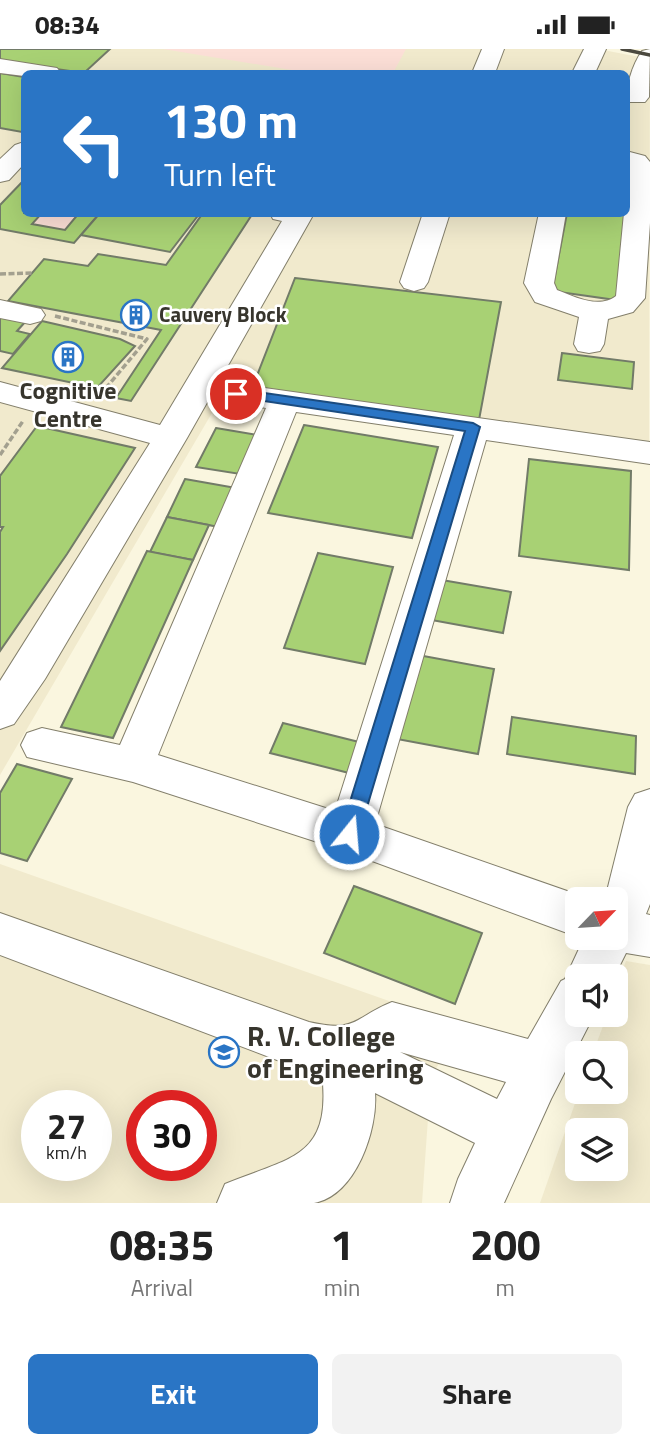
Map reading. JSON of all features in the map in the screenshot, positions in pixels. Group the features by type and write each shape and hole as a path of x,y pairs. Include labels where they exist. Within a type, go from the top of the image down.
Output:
{"street":[{"path":"485,70 493,49"},
{"path":"585,70 595,49"},
{"path":"630,96 637,97 650,56"},
{"path":"0,66 28,70"},
{"path":"552,217 539,283 545,296 571,307 595,310 612,311 625,306 630,298 643,217 641,168 630,160"},
{"path":"0,713 31,668 170,438 297,217"},
{"path":"414,282 436,217"},
{"path":"0,309 42,315"},
{"path":"589,344 595,310"},
{"path":"0,392 170,438"},
{"path":"236,394 650,453"},
{"path":"134,765 285,400"},
{"path":"349,834 473,427"},
{"path":"41,745 134,765 349,834 565,911"},
{"path":"628,900 650,807"},
{"path":"628,932 650,936"},
{"path":"0,934 276,1036 316,1048 354,1049 392,1026 540,1067"},
{"path":"477,1201 508,1132 565,1021"},
{"path":"354,1049 375,1066 508,1132"},
{"path":"244,1203 313,1175 335,1156 349,1129 354,1049"}],"path":[{"path":"0,274 32,273"},
{"path":"42,315 147,339 99,396"},
{"path":"0,455 35,403"}],"shaded area":[{"path":"0,49 598,49 650,59 649,450 226,389 0,775"},
{"path":"163,49 406,49 395,70 292,70"},
{"path":"39,217 76,217 65,230 32,224"},
{"name":"R. V. College of Engineering","path":"0,864 463,1027 431,1076 422,1203 0,1203"},
{"path":"626,961 650,965 650,1203 540,1203 565,1132 565,1181 628,1181 628,1118 570,1118 575,1104 628,1104 628,1041 597,1041 603,1027 628,1027"}],"building":[{"path":"0,49 110,49 87,70 63,70 0,61"},
{"path":"0,73 21,76 21,132 0,128"},
{"path":"21,183 21,217 38,217 32,224 65,230 76,217 97,217 74,243 0,229 0,205"},
{"path":"97,217 197,217 170,252 81,235"},
{"name":"Cauvery Block","path":"200,217 250,217 131,401 116,398 161,330 8,301 44,259 88,266 98,254 166,265"},
{"path":"566,217 627,217 616,300 552,291"},
{"path":"295,278 501,302 479,420 251,391"},
{"path":"0,315 26,321 17,331 30,334 13,354 0,351"},
{"name":"Cognitive Centre","path":"42,321 120,339 135,346 97,388 2,368"},
{"path":"562,353 634,362 632,389 558,380"},
{"path":"304,425 438,447 412,538 268,513"},
{"path":"37,426 135,448 0,651 0,532 3,527 0,527 0,476"},
{"path":"216,428 258,435 240,474 196,467"},
{"path":"529,459 631,471 629,570 519,556"},
{"path":"185,479 236,488 219,527 167,517"},
{"path":"167,517 209,525 193,560 150,552"},
{"path":"147,551 193,560 113,738 61,727"},
{"path":"318,553 393,567 365,664 284,648"},
{"path":"436,579 511,592 503,633 426,619"},
{"path":"418,655 494,669 478,754 397,739"},
{"path":"512,717 636,736 635,774 507,754"},
{"path":"283,723 363,743 353,774 270,753"},
{"path":"17,764 72,779 27,861 0,853 0,793"},
{"path":"354,886 482,933 455,1004 324,953"}],"railway":[{"path":"622,49 650,55"}],"place":[{"name":"Cauvery Block","path":"136,315"},
{"name":"Cognitive Centre","path":"68,357"},
{"name":"R. V. College of Engineering","path":"224,1052"}],"route":[{"path":"236,394 473,427 349,834"}]}
